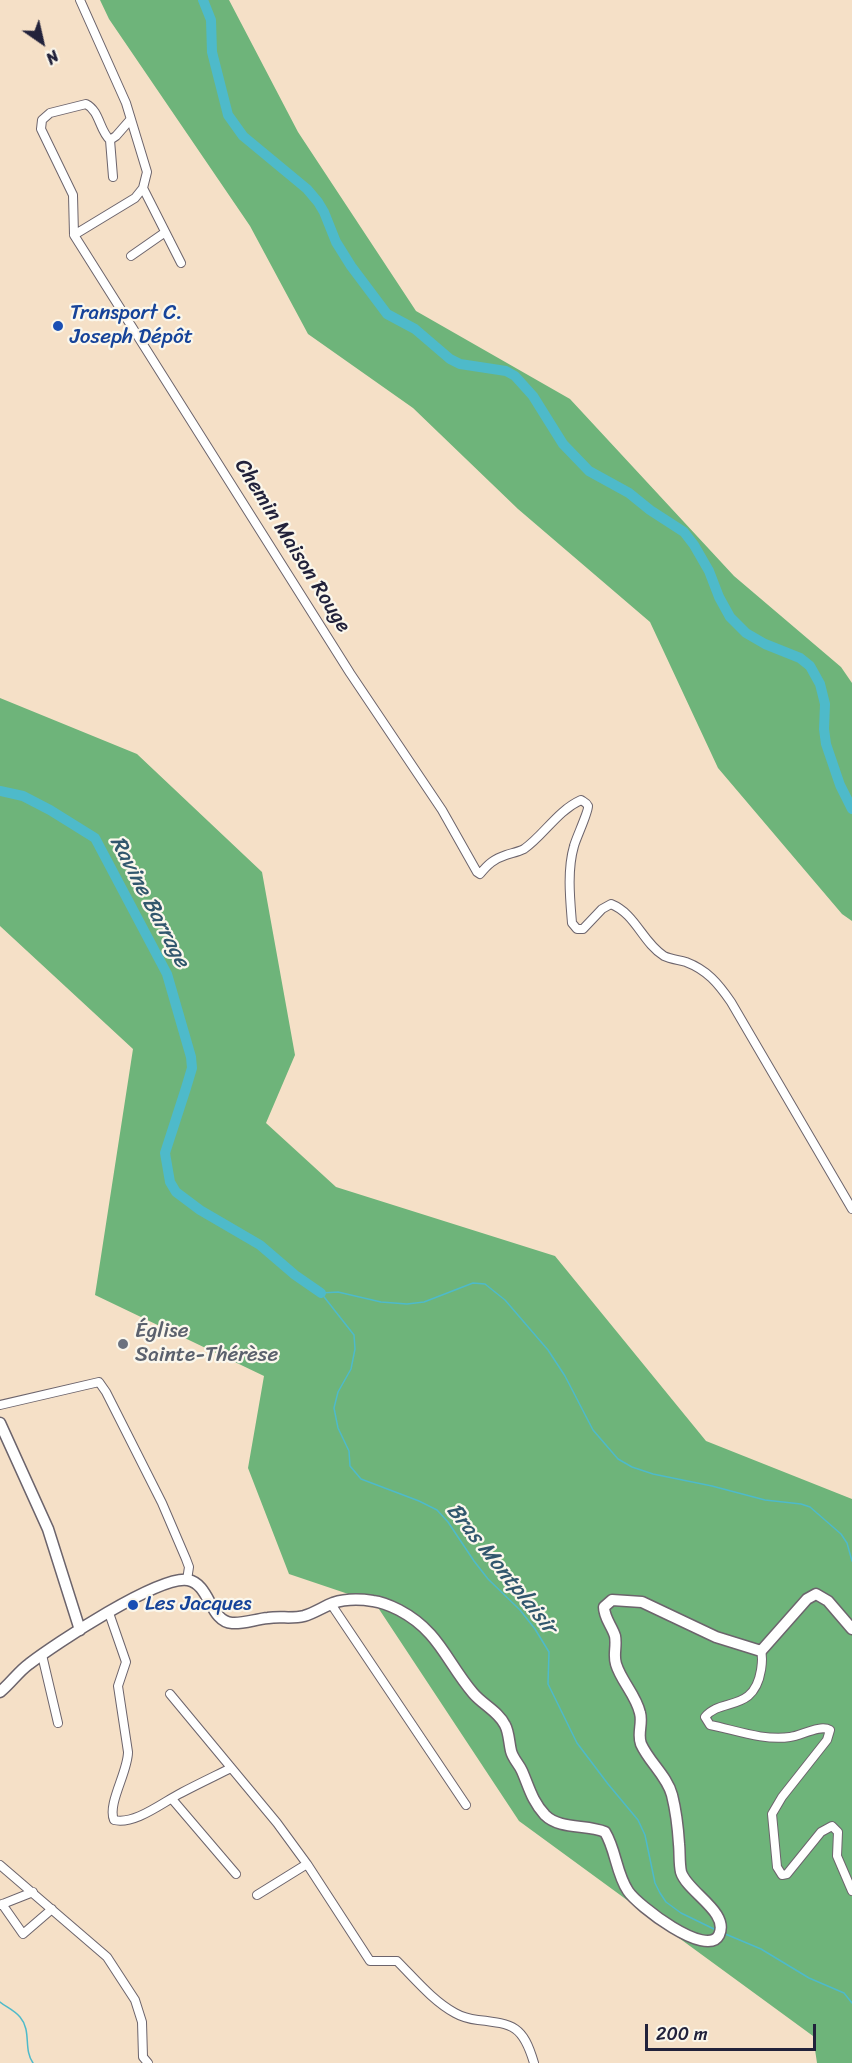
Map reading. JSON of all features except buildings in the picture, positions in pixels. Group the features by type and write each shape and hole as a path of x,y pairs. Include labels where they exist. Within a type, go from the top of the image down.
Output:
{"main road":[{"path":"0,1423 48,1529 80,1630"},
{"path":"0,1692 18,1673 80,1630 154,1588 171,1582 187,1580 197,1584 216,1612 225,1622 232,1623 268,1617 306,1616 344,1600 374,1601 388,1605 416,1619 438,1641 471,1692 506,1725 512,1754 522,1769 527,1788 547,1817 560,1823 597,1828 605,1832 621,1880 635,1900 667,1925 692,1938 709,1941 715,1940 718,1936 720,1922 714,1911 692,1889 682,1874 678,1830 671,1792 640,1741 640,1710 616,1663 615,1635 604,1614 604,1607 608,1602 619,1599 642,1602 716,1637 761,1651 807,1599 816,1594 828,1601 852,1629"}],"street":[{"path":"80,0 126,103 147,172 142,188 135,198 74,235 73,195 41,129 42,120 50,113 86,104 92,107 105,135 110,140 113,177"},
{"path":"110,140 130,120"},
{"path":"142,188 181,263"},
{"path":"131,256 164,232"},
{"name":"Chemin Maison Rouge","path":"74,235 350,673 442,810 480,874 490,862 521,851 549,823 575,802 581,800 586,804 587,813 573,849 570,886 572,923 577,929 584,929 602,909 611,904 623,909 664,956 700,968 716,981 852,1209"},
{"path":"0,1405 99,1382 166,1513 189,1566 187,1580"},
{"path":"331,1604 466,1805"},
{"path":"109,1612 126,1662 118,1686 128,1762 112,1808 114,1820 129,1820 231,1768"},
{"path":"761,1651 763,1657 759,1680 752,1691 734,1704 709,1712 705,1720 710,1725 779,1738 793,1737 823,1728 829,1729 827,1740 782,1797 772,1814 777,1867 782,1875 787,1874 821,1832 832,1826 838,1832 837,1856 852,1891"},
{"path":"42,1655 58,1723"},
{"path":"170,1694 277,1823 307,1864 370,1961 397,1961 440,2003 462,2017 502,2023 513,2027 528,2043 534,2063"},
{"path":"171,1799 236,1874"},
{"path":"257,1895 307,1864"},
{"path":"0,1865 106,1957 122,1977 135,2000 142,2022 143,2057 148,2063"},
{"path":"33,1892 1,1905 23,1934 52,1909"}],"green space":[{"path":"100,0 229,0 298,132 416,311 570,399 734,576 841,667 852,683 852,921 842,914 718,768 650,622 518,509 413,408 308,334 250,226 109,19"},
{"path":"0,698 137,754 262,872 295,1055 266,1123 336,1187 555,1256 706,1441 852,1499 852,2063 817,2063 813,2036 519,1821 375,1603 289,1574 248,1468 264,1376 95,1295 133,1049 0,926"}],"waterway":[{"path":"203,0 211,20 212,52 228,115 243,136 307,189 318,202 336,242 387,314 415,329 450,359 460,364 506,371 515,376 533,396 563,444 589,471 629,493 684,532 709,571 730,617 746,633 765,644 800,658 810,666 820,684 825,704 826,744 840,785 852,809"},
{"name":"Ravine Barrage","path":"0,791 23,796 95,838 167,974 191,1057 192,1068 165,1153 170,1182 176,1192 200,1210 260,1245 295,1275 321,1293"},
{"path":"321,1293 338,1292 381,1302 407,1304 424,1302 473,1283 485,1284 505,1300 548,1350 565,1376 593,1430 618,1459 632,1467 653,1474 765,1500 810,1507 841,1534 847,1543 852,1561"},
{"name":"Bras Montplaisir","path":"321,1293 354,1335 355,1349 351,1369 338,1392 334,1408 338,1428 349,1451 350,1466 361,1479 437,1510 488,1579 520,1610 535,1629 549,1652 548,1684 577,1743 638,1820 645,1835 655,1883 660,1893 666,1902 681,1913 716,1930"},
{"name":"Bras Montplaisir","path":"723,1933 761,1949 809,1978 844,1993 852,2003"},
{"path":"0,2002 15,2012 24,2022 28,2052 33,2063"}],"place":[{"name":"Transport C. Joseph Dépôt","path":"58,326"},
{"name":"Église Sainte-Thérèse","path":"123,1344"},
{"name":"Les Jacques","path":"133,1605"}]}
